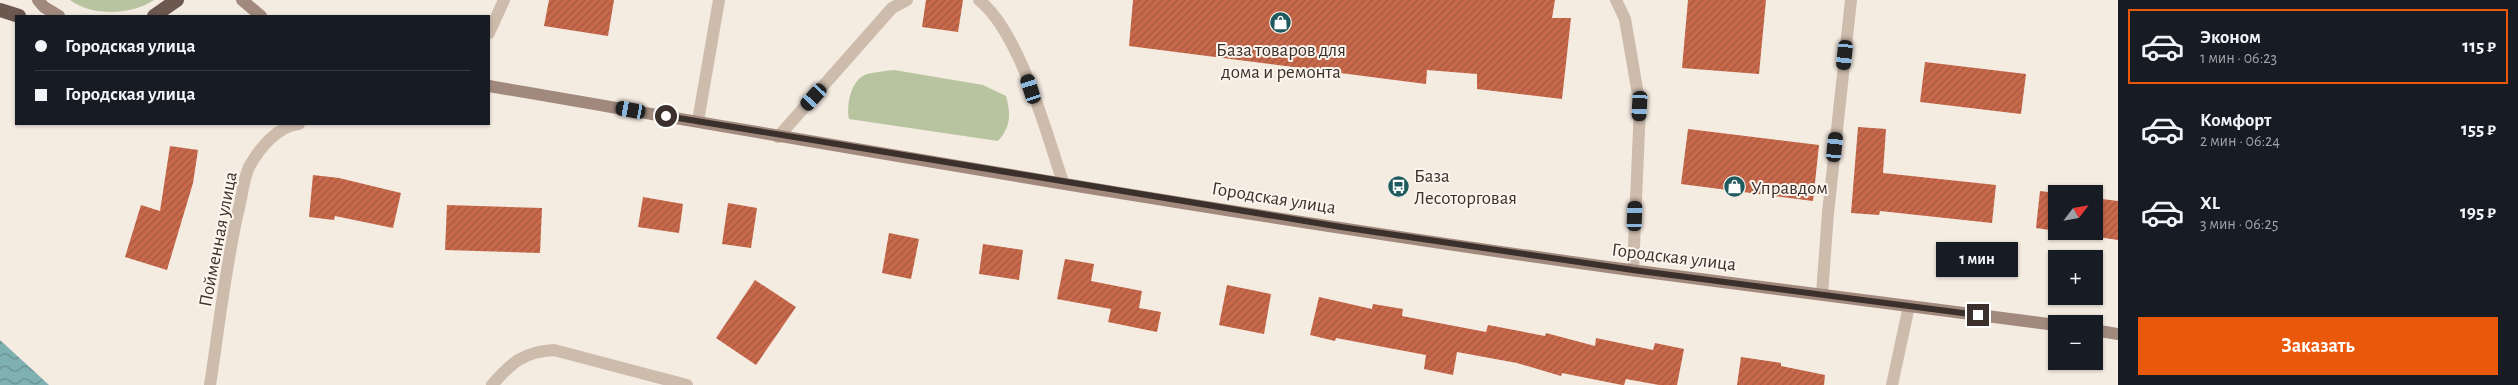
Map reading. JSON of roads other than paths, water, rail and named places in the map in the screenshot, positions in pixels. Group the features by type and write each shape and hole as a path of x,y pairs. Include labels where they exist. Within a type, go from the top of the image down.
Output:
{"highway":[{"path":"155,15 177,0"},
{"path":"0,10 16,15"},
{"path":"0,20 15,20"}],"main road":[{"path":"38,0 44,7 57,15"},
{"path":"242,0 260,15"},
{"name":"Городская улица","path":"490,86 778,136 1341,227 1633,270 2048,324"},
{"path":"2103,332 2118,334"}],"street":[{"path":"490,31 504,0"},
{"path":"698,121 719,0"},
{"path":"778,136 892,8 906,0"},
{"path":"979,0 999,21 1026,75 1063,182"},
{"path":"1616,0 1625,19 1640,106 1633,270"},
{"path":"1822,294 1828,213 1851,0"},
{"name":"Пойменная улица","path":"210,385 231,245 248,170 268,141 282,129 296,125"},
{"path":"1892,385 1909,306"},
{"path":"492,385 506,369 532,351 554,350 687,385"}],"water":[{"path":"0,340 49,385 0,385"}],"place":[{"name":"База товаров для дома и ремонта","path":"1281,23"},
{"name":"База Лесоторговая","path":"1398,186"},
{"name":"Управдом","path":"1735,187"}]}
